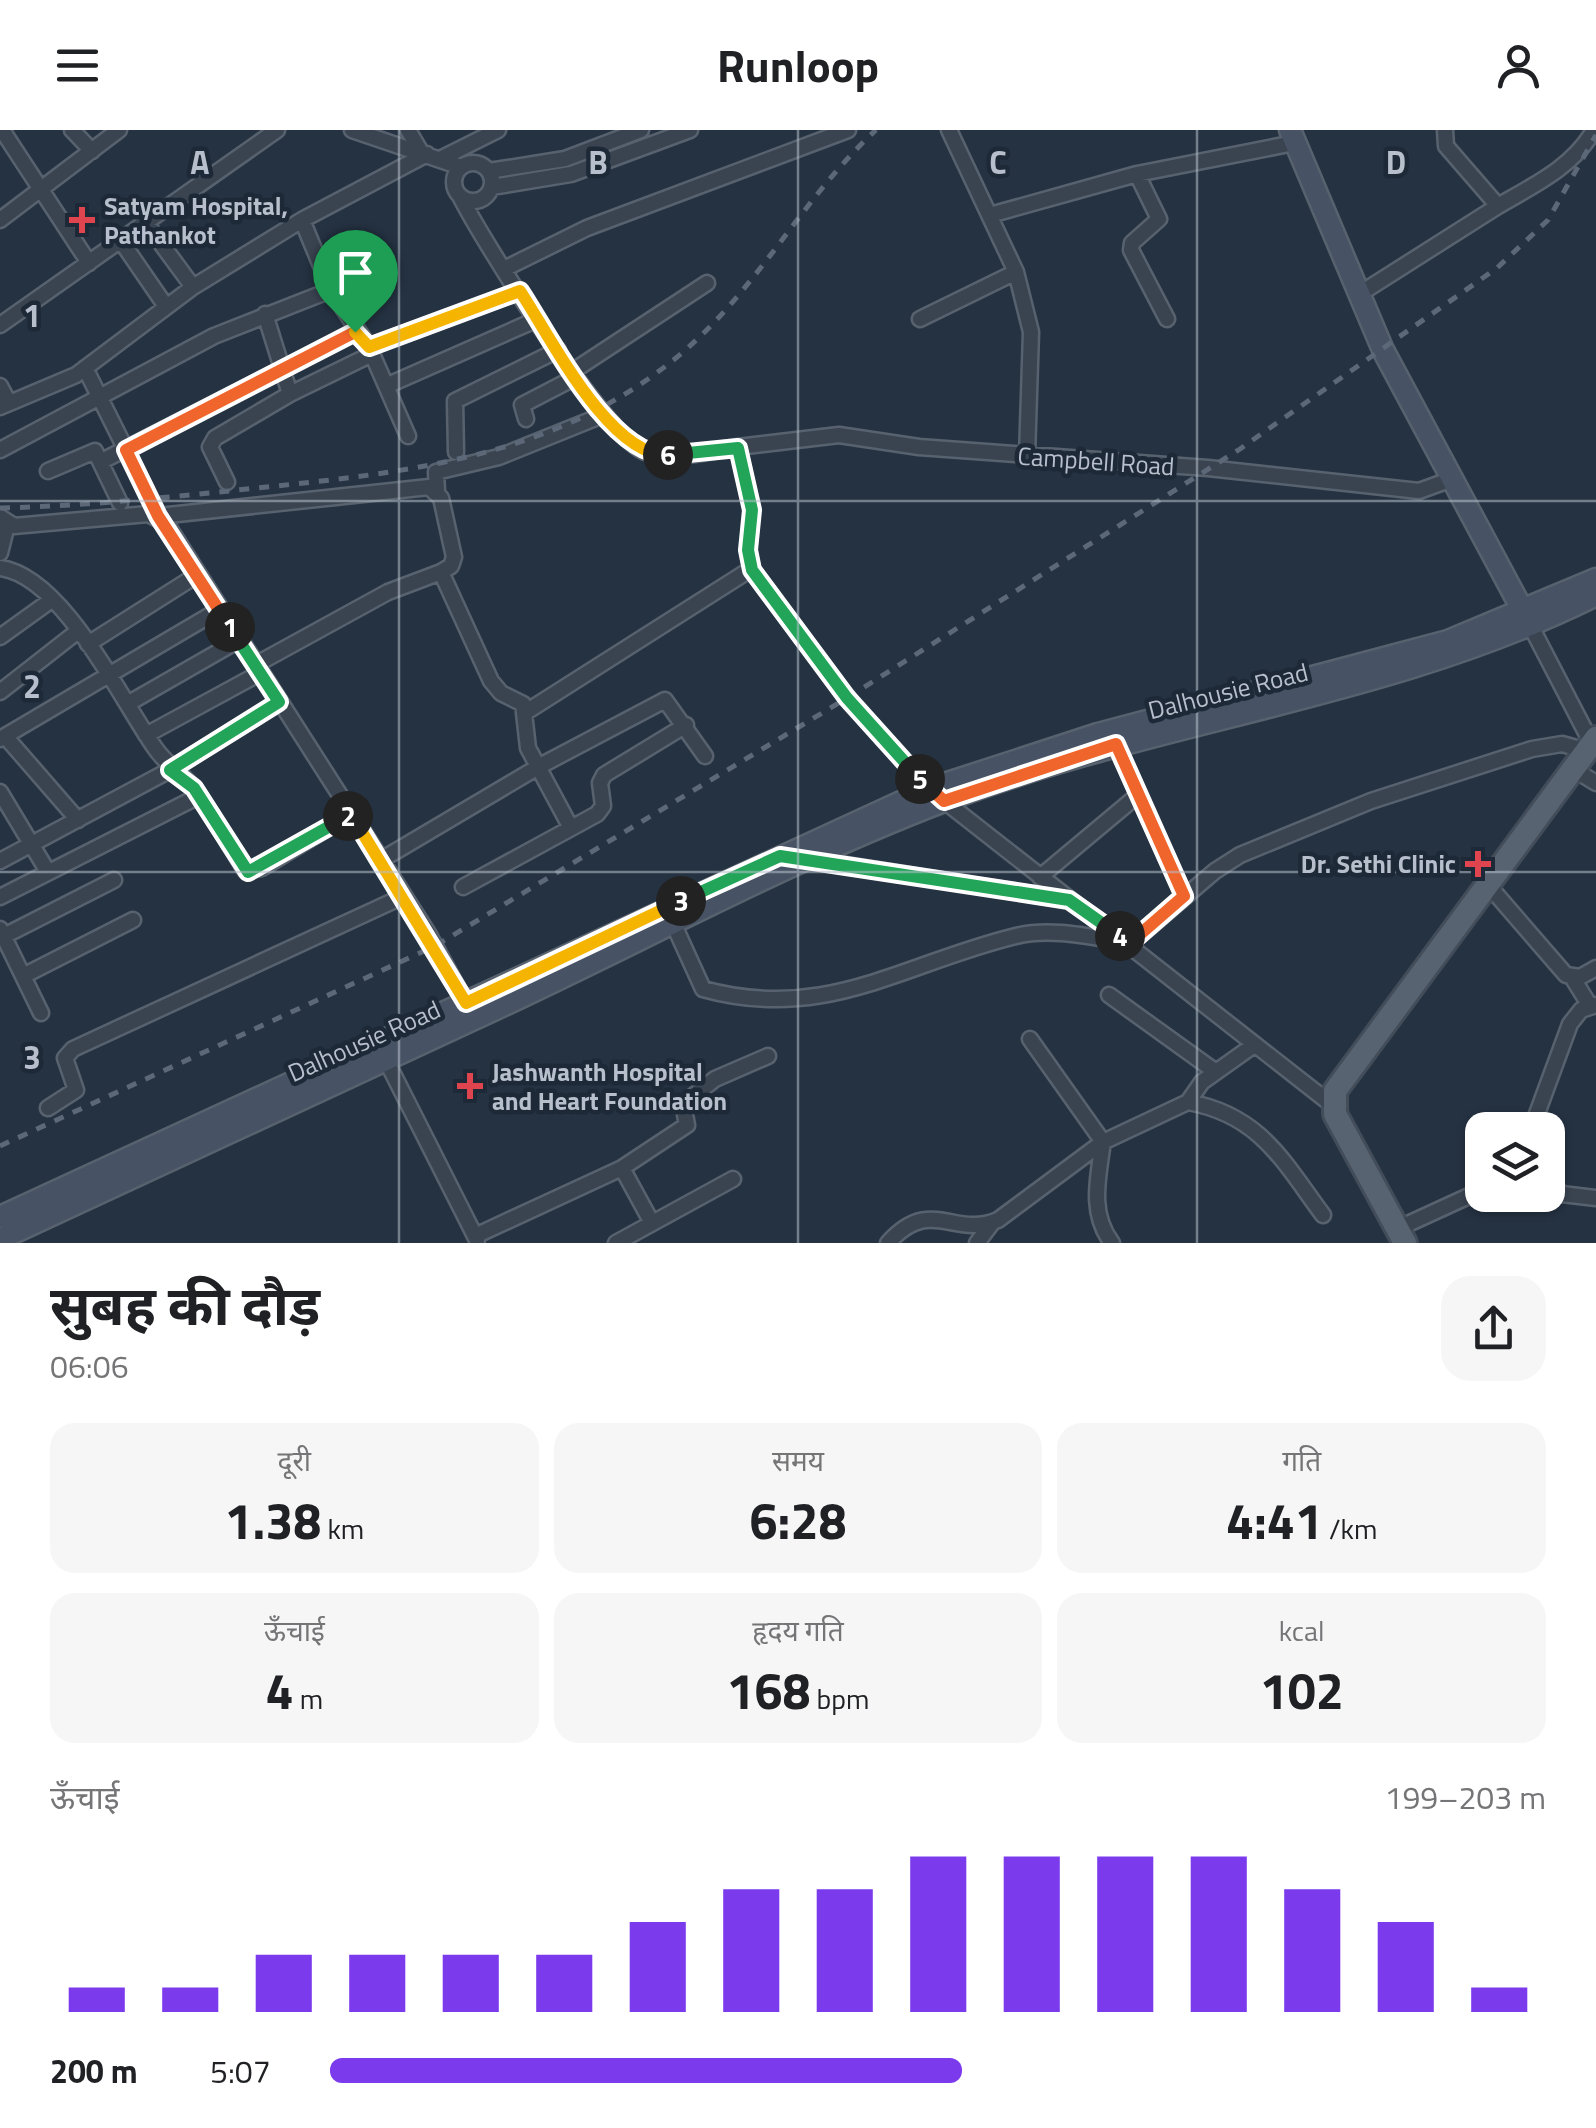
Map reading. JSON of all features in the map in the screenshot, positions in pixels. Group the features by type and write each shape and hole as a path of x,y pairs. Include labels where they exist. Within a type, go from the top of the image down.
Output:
{"main road":[{"path":"1402,1236 1332,1104 1342,1079 1587,750"}],"street":[{"path":"72,130 92,151"},
{"path":"0,220 119,130"},
{"path":"0,326 276,130"},
{"path":"352,130 461,167"},
{"path":"408,130 430,155"},
{"path":"0,386 5,405 85,368 165,305 302,220 430,155 498,130"},
{"path":"641,130 565,158 491,179 474,201 460,196 454,181 461,167 468,164 491,179 571,174 690,130"},
{"path":"504,269 587,228 848,130"},
{"path":"948,130 1016,272 1031,332 1027,456"},
{"path":"1446,130 1446,146 1498,206"},
{"path":"1361,293 1558,171 1585,146 1594,130"},
{"path":"7,132 40,192 89,263"},
{"path":"990,215 1292,137 1383,350 1528,619 1587,750 1596,783"},
{"path":"1137,174 1159,220 1132,243 1131,250 1167,319"},
{"name":"Campbell Road","path":"460,196 482,240 603,415 648,454 839,435 1420,491 1452,479"},
{"path":"302,220 331,290 370,351 408,436"},
{"path":"146,224 194,287"},
{"path":"120,242 165,305"},
{"path":"920,319 1016,272"},
{"path":"526,419 522,404 574,374 707,283"},
{"path":"0,450 214,336 331,290"},
{"path":"226,482 210,447 212,442 370,351 520,291"},
{"path":"265,314 290,394"},
{"path":"386,386 538,319"},
{"path":"102,461 355,332"},
{"path":"456,452 455,402 558,350"},
{"path":"85,368 158,516 404,896 470,1011"},
{"path":"146,736 388,592 451,566 454,557 436,472 499,457 603,415"},
{"path":"738,448 752,510 748,550 752,570 847,698 936,795 1332,1104"},
{"path":"48,471 95,451 120,504"},
{"path":"0,553 3,522 158,516 429,487 437,491"},
{"path":"0,568 25,573 83,637 112,674 146,736 170,770 200,796 248,872 351,814"},
{"path":"526,712 752,570"},
{"path":"441,572 491,681 501,694 519,700 526,712 526,741 571,828"},
{"path":"0,692 83,637 197,575"},
{"name":"Dalhousie Road","path":"1528,619 1596,579"},
{"name":"Dalhousie Road","path":"6,1229 382,1051 812,860 936,795 1281,696 1596,595"},
{"path":"0,637 50,600"},
{"path":"78,820 3,737 219,610"},
{"path":"129,703 239,640"},
{"name":"Dalhousie Road","path":"470,1011 780,856 1042,750 1281,696"},
{"path":"381,860 538,767 665,700 705,756"},
{"path":"0,860 170,770 279,702"},
{"path":"463,887 602,810 600,784 604,775 686,725"},
{"path":"1116,744 1184,896"},
{"path":"672,923 703,989 800,999 834,996 1018,935 1058,934 1130,943 1184,896 1240,856 1370,801 1532,749 1562,744 1587,750"},
{"path":"0,792 6,815 48,872"},
{"path":"1040,877 1138,795"},
{"path":"0,898 200,796"},
{"path":"780,856 1069,900"},
{"path":"42,1013 1,934 114,880"},
{"path":"1489,886 1593,1005 1570,1024 1538,1112"},
{"path":"48,1108 76,1090 65,1058 73,1049 404,896"},
{"path":"23,976 132,920"},
{"path":"1572,978 1596,968"},
{"path":"1109,996 1216,1072"},
{"path":"1030,1039 1103,1142 1096,1191 1098,1225 1112,1243"},
{"path":"977,1243 992,1223 1072,1169 1103,1142 1188,1102 1216,1072 1254,1045"},
{"path":"382,1051 477,1239 622,1168 687,1125 682,1104 715,1079 768,1056"},
{"path":"1188,1102 1224,1110 1250,1125 1324,1216"},
{"path":"622,1168 652,1223"},
{"path":"627,1240 733,1179"},
{"path":"1565,1194 1596,1198"},
{"path":"1402,1236 1465,1200"},
{"path":"888,1243 902,1227 923,1218 992,1223"}],"railway":[{"path":"0,508 161,498 371,475 481,453 586,415 636,387 710,327 826,184 876,130"},
{"path":"0,1146 435,946 847,698 1240,449 1497,268 1548,220 1596,135"}],"place":[{"name":"Satyam Hospital, Pathankot","path":"82,220"},
{"name":"Dr. Sethi Clinic","path":"1478,864"},
{"name":"Jashwanth Hospital and Heart Foundation","path":"470,1086"}],"route":[{"path":"520,291 598,410 638,449 661,455 738,448 752,510 748,560 752,570 847,698 929,789 944,801 1116,744 1184,896 1130,943 1069,900 780,856 466,1003 428,933 351,814 262,868 244,870 194,788 170,770 279,702 158,516 126,450 355,332 369,347 520,291"}]}
